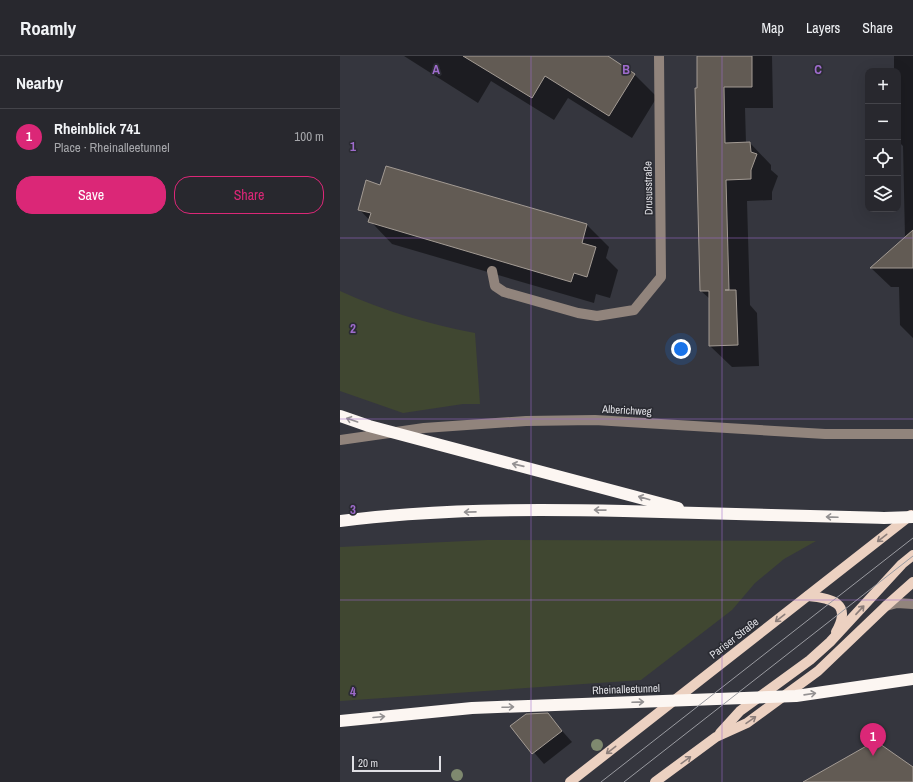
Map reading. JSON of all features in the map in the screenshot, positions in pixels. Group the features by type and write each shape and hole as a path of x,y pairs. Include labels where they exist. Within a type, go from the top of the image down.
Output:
{"highway":[{"path":"340,416 369,426 695,512"},
{"path":"340,521 460,512 553,510 913,518"},
{"name":"Rheinalleetunnel","path":"340,721 472,708 796,696 913,679"}],"main road":[{"name":"Pariser Straße","path":"570,782 913,514"},
{"path":"655,782 716,737 740,711 810,660 830,642 902,564 913,555"},
{"path":"716,737 747,723 818,671 913,582"},
{"path":"808,596 834,600 842,612 840,625 830,642"}],"street":[{"name":"Drususstraße","path":"492,272 495,286 504,292 578,313 597,316 634,310 661,277 659,56"},
{"name":"Alberichweg","path":"340,440 424,428 526,421 594,420 825,434 913,434"},
{"path":"886,606 897,603 913,604"}],"green space":[{"path":"340,291 373,305 406,316 475,333 480,404 463,404 403,413 340,391"},
{"path":"487,540 816,541 784,559 755,583 732,610 641,680 340,701 340,547"}],"building":[{"path":"463,56 608,56 635,74 609,116 545,76 532,98"},
{"path":"697,56 752,56 752,87 724,87 725,143 750,142 751,152 757,154 751,170 751,179 726,180 729,290 736,290 738,345 709,346 709,291 700,291 695,88 697,88"},
{"path":"386,166 587,224 582,243 596,247 587,277 574,273 571,282 368,222 371,213 358,210 366,180 380,185"},
{"path":"913,230 913,268 870,268"},
{"path":"548,713 562,731 532,754 510,726 526,714"},
{"path":"870,744 880,744 913,767 913,782 803,782"}],"tram line":[{"path":"601,782 913,538"},
{"path":"624,782 913,556"}],"place":[{"name":"Rheinblick 741","path":"873,756"}]}
